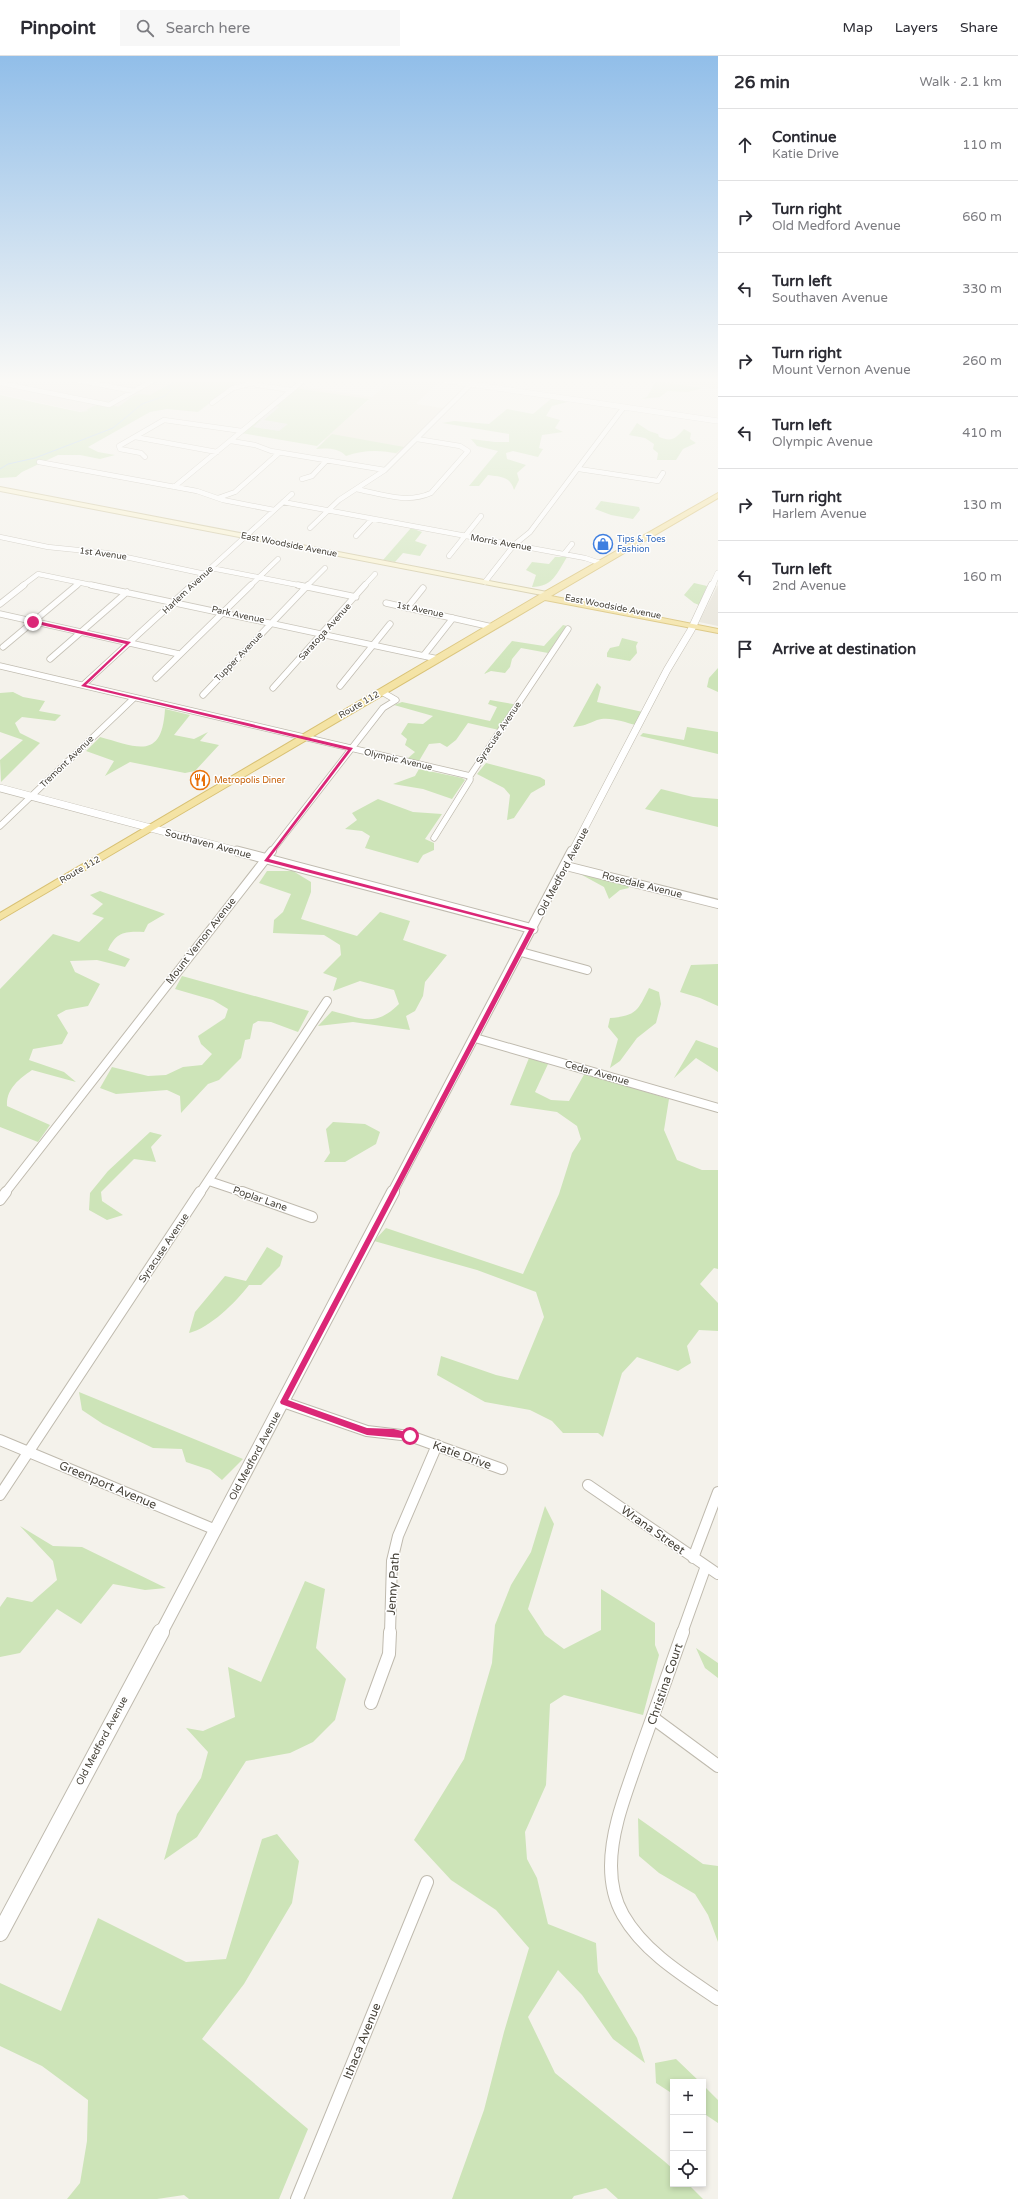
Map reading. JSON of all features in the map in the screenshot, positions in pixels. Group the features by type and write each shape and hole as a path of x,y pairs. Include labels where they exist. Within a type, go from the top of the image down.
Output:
{"main road":[{"name":"East Woodside Avenue","path":"0,489 694,624"},
{"name":"Route 112","path":"0,917 545,595 718,495"},
{"name":"East Woodside Avenue","path":"437,574 485,582 545,595"},
{"path":"694,624 718,627"},
{"path":"694,624 718,631"}],"street":[{"path":"136,480 203,492 218,498 274,510"},
{"path":"174,487 183,480"},
{"path":"218,498 234,492 247,480"},
{"path":"310,528 339,500 370,480"},
{"path":"356,489 402,498 423,497 431,493 442,480"},
{"path":"485,582 514,545 530,532 570,480"},
{"name":"Harlem Avenue","path":"83,685 292,494"},
{"name":"Morris Avenue","path":"283,502 564,554 600,563"},
{"path":"449,556 481,516"},
{"path":"356,536 372,519"},
{"name":"1st Avenue","path":"0,537 48,547 107,553 205,574"},
{"path":"564,554 572,544"},
{"path":"156,678 278,559"},
{"path":"211,568 356,597"},
{"name":"Tupper Avenue","path":"203,695 326,568"},
{"name":"Old Medford Avenue","path":"0,1933 216,1530 521,952 667,670 694,624 718,573"},
{"name":"Park Avenue","path":"0,604 38,574 438,659"},
{"name":"Saratoga Avenue","path":"273,688 375,574"},
{"path":"3,647 80,583"},
{"path":"407,608 424,588"},
{"path":"50,659 127,592"},
{"name":"1st Avenue","path":"386,603 492,627"},
{"path":"0,614 179,654"},
{"path":"424,655 453,618"},
{"path":"340,686 390,624"},
{"name":"Syracuse Avenue","path":"434,838 470,780 470,776 503,729 568,628"},
{"name":"Olympic Avenue","path":"0,666 351,750 470,776"},
{"name":"Mount Vernon Avenue","path":"0,1200 383,708 396,700 382,692"},
{"name":"Tremont Avenue","path":"0,826 134,698"},
{"name":"Southaven Avenue","path":"0,788 149,829 532,929"},
{"name":"Rosedale Avenue","path":"566,866 718,904"},
{"path":"521,952 587,970"},
{"name":"Syracuse Avenue","path":"0,1495 327,1001"},
{"name":"Cedar Avenue","path":"475,1038 718,1108"},
{"name":"Poplar Lane","path":"209,1181 312,1217"},
{"name":"Katie Drive","path":"283,1402 367,1431 394,1433 437,1445 502,1470"},
{"name":"Greenport Avenue","path":"0,1440 216,1530"},
{"name":"Jenny Path","path":"371,1703 389,1654 392,1561 398,1536 437,1445"},
{"name":"Wrana Street","path":"588,1485 718,1574"},
{"path":"693,1558 718,1492"},
{"name":"Christina Court","path":"706,1566 623,1801 615,1829 611,1857 611,1877 620,1908 643,1942 663,1959 718,1999"},
{"path":"653,1718 718,1766"},
{"name":"Ithaca Avenue","path":"297,2199 427,1882"}],"shaded area":[{"path":"718,585 718,626 699,622"}],"green space":[{"path":"474,480 484,480 479,486 469,486"},
{"path":"507,480 519,480 514,490 510,482"},
{"path":"601,501 639,507 640,510 633,519 611,515 595,509"},
{"path":"411,528 422,532 415,541 427,545 420,556 403,553 395,562 383,560"},
{"path":"555,557 567,557 557,574 550,582 545,585 532,587 536,575 526,570 532,562 549,564"},
{"path":"694,583 707,586 699,605 684,595"},
{"path":"563,625 567,626 548,653 521,648 512,659 510,667 505,673 491,671 484,674 512,641 544,646"},
{"path":"622,638 638,642 636,646 637,653 630,661 607,657 607,653 610,648 619,646"},
{"path":"718,668 718,692 707,687 709,678"},
{"path":"597,683 601,687 597,702 643,712 636,725 616,720 602,719 573,727"},
{"path":"13,692 23,697 45,701 39,711 61,715 55,721 22,717 15,723 20,733 40,743 1,782 0,760 23,740 0,732 0,693"},
{"path":"490,700 513,704 513,710 499,730 468,723 456,740 447,747 440,743 429,744 419,761 407,759 415,752 405,745 407,739 401,734 408,723 423,724 433,716 394,705 402,702 490,721 497,707 488,704"},
{"path":"165,709 190,715 174,735 194,739 208,732 200,741 219,745 195,771 185,773 130,762 105,776 114,761 86,751 100,737 136,746 145,746 153,743 159,737 163,726"},
{"path":"687,727 718,732 718,754 640,736 643,733 684,740"},
{"path":"486,763 540,777 545,780 545,785 531,793 514,818 507,820 510,795 504,788 477,774"},
{"path":"419,769 462,778 465,780 452,799 423,789 393,784 415,776"},
{"path":"661,789 693,797 718,799 718,827 645,809"},
{"path":"378,799 413,812 442,814 425,839 434,843 434,850 423,855 418,863 365,848 370,836 362,831 345,829 357,820 352,813"},
{"path":"571,869 627,884 629,888 620,890 609,899 604,887"},
{"path":"267,871 293,871 311,882 311,892 301,919 357,936 380,912 410,921 403,940 447,955 425,982 423,996 415,1011 406,1016 410,1030 353,1022 318,1026 332,1011 360,1018 375,1019 399,1004 394,990 360,981 333,991 337,978 323,973 341,955 340,945 324,935 273,933 274,920 283,912 291,894 259,883"},
{"path":"100,891 165,914 148,924 144,932 126,933 114,939 108,950 130,959 125,967 97,960 70,961 75,972 100,984 88,1006 66,1010 57,1015 68,1033 62,1044 33,1049 29,1060 64,1072 76,1082 32,1070 14,1085 7,1100 7,1106 50,1125 38,1142 0,1127 0,989 53,934 79,942 104,918 92,914 103,904 90,895"},
{"path":"718,964 718,1006 700,998 680,992 691,965"},
{"path":"182,976 309,1011 298,1032 271,1022 258,1021 253,1024 250,1039 245,1040 241,1058 219,1080 208,1084 181,1113 180,1096 167,1090 116,1094 100,1088 112,1067 148,1076 166,1075 183,1067 202,1065 212,1054 201,1044 198,1036 225,1018 228,1009 213,1000 175,989"},
{"path":"649,988 659,992 661,1004 656,1023 637,1038 620,1061 610,1068 618,1039 608,1027 610,1018 626,1016 636,1010"},
{"path":"696,1040 718,1048 718,1072 696,1058 674,1078"},
{"path":"529,1058 548,1064 535,1092 551,1100 569,1101 585,1073 669,1099 664,1130 677,1160 702,1170 718,1170 718,1269 714,1268 700,1284 718,1303 718,1331 699,1330 687,1346 691,1363 678,1371 637,1357 622,1373 603,1437 598,1433 563,1433 552,1421 530,1410 485,1402 437,1375 441,1356 496,1375 518,1380 544,1317 536,1292 477,1270 374,1241 386,1228 523,1274 559,1194 572,1153 581,1139 577,1126 557,1112 510,1105"},
{"path":"333,1122 365,1124 380,1132 376,1144 345,1162 324,1162 330,1153 326,1129"},
{"path":"150,1132 162,1135 151,1147 156,1162 134,1159 101,1192 102,1201 123,1215 107,1220 89,1210 90,1193 108,1171"},
{"path":"267,1247 283,1256 280,1266 261,1285 249,1285 222,1314 214,1320 189,1333 195,1312 225,1276 246,1281"},
{"path":"79,1392 243,1459 222,1480 210,1470 186,1462 182,1449 153,1448 103,1424 82,1410"},
{"path":"545,1506 554,1524 528,1609 545,1635 564,1649 601,1630 601,1589 655,1623 655,1645 659,1655 643,1715 564,1695 550,1704 546,1785 525,1832 527,1859 537,1878 548,1924 596,1943 598,1972 637,2038 645,2063 613,2039 582,1995 558,1970 528,2017 555,2073 670,2166 670,2187 691,2187 703,2199 618,2199 606,2188 574,2196 572,2199 452,2199 484,2110 504,2032 529,1948 496,1910 451,1880 414,1840 464,1759 492,1663 495,1625 511,1585 531,1552"},
{"path":"20,1526 53,1546 82,1547 166,1588 145,1590 113,1584 81,1624 57,1609 20,1653 0,1657 0,1607 7,1597 32,1602 57,1580 53,1561"},
{"path":"305,1581 325,1589 316,1648 346,1679 335,1720 313,1742 290,1753 246,1761 197,1837 164,1860 177,1814 201,1778 208,1752 186,1728 203,1731 235,1717 228,1667 261,1682"},
{"path":"696,1648 718,1663 718,1678 705,1668"},
{"path":"638,1818 703,1864 718,1866 718,1942 708,1915 695,1894 659,1873 639,1856"},
{"path":"277,1834 299,1861 292,1903 244,1984 202,2039 308,2129 279,2199 189,2199 184,2195 157,2199 67,2199 80,2183 87,2141 88,2100 42,2066 0,2046 0,1983 61,2011 98,1918 186,1962 226,1959 262,1839"},
{"path":"676,2059 697,2079 670,2079 670,2092 656,2083 655,2063"},
{"path":"706,2088 718,2100 718,2123 706,2115"}],"place":[{"name":"Tips & Toes Fashion","path":"603,544"},
{"name":"Metropolis Diner","path":"200,780"}],"route":[{"path":"33,622 129,643 83,685 351,750 266,859 532,929 283,1402 355,1428 367,1431 410,1436"}]}
